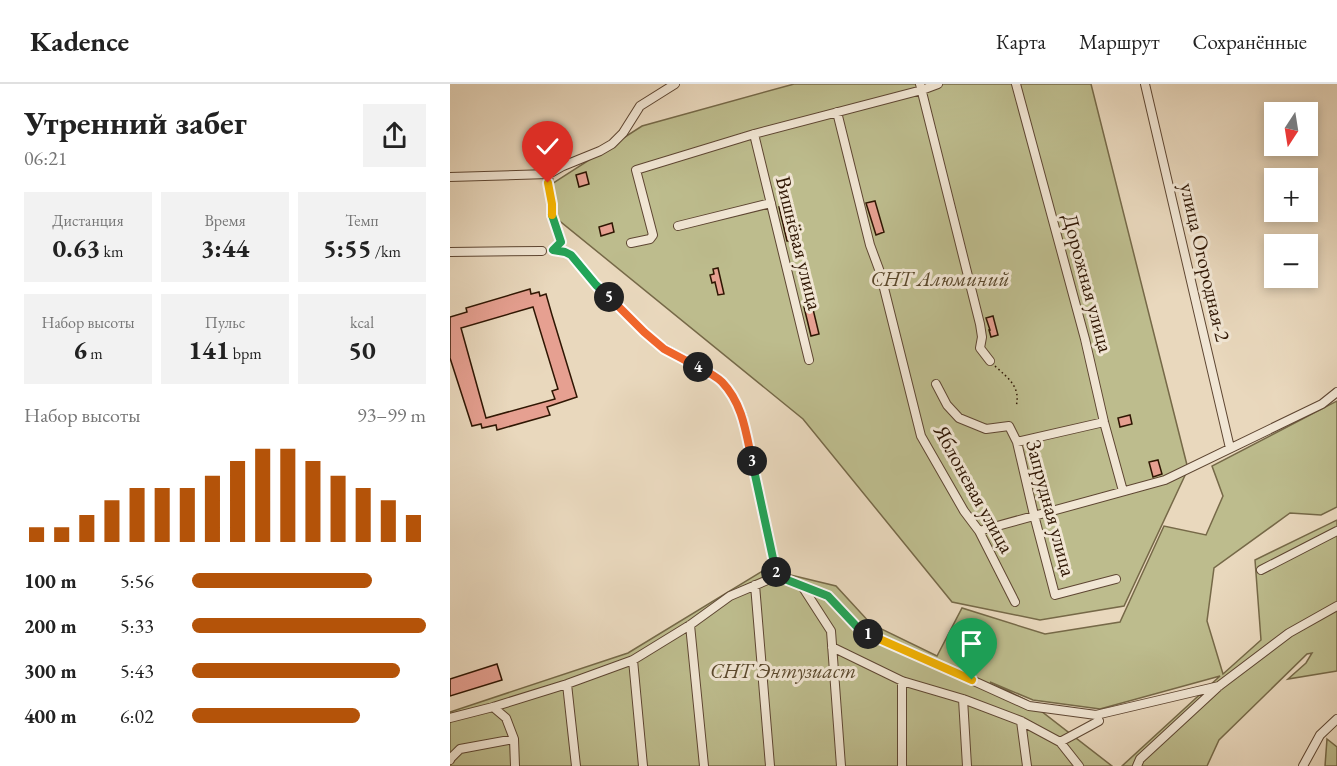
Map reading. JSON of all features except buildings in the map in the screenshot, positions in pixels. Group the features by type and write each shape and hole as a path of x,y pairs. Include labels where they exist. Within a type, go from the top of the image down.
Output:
{"street":[{"path":"450,177 549,174 612,144 623,133 640,106 675,84"},
{"path":"631,243 650,239 653,235 636,170 754,134 938,84"},
{"name":"Дорожная улица","path":"1016,84 1085,339 1123,491"},
{"name":"улица Огородная-2","path":"1145,84 1230,448"},
{"path":"921,87 980,324 982,336 980,348 990,361"},
{"name":"Яблоневая улица","path":"837,112 921,436 964,511 979,531 1015,602"},
{"name":"Вишнёвая улица","path":"754,134 809,360"},
{"path":"549,174 552,216 561,242 553,250 571,255 596,285 655,342 721,380 732,395 742,415 777,576"},
{"path":"678,226 771,203"},
{"path":"450,252 542,251"},
{"name":"Запрудная улица","path":"936,384 947,405 959,418 986,429 1009,426 1017,442 1055,594 1116,579"},
{"path":"979,531 1165,480 1322,404 1337,392"},
{"path":"1017,442 1104,422"},
{"path":"1261,570 1337,531"},
{"path":"450,718 567,684 633,660 690,625 730,596 777,576 828,596 859,629 1029,706 1096,715 1219,686"},
{"path":"755,585 770,766"},
{"path":"802,586 831,631 841,766"},
{"path":"1137,766 1140,759 1219,686 1289,633 1337,606"},
{"path":"690,625 704,766"},
{"path":"832,647 902,681 963,699 1021,722 1060,742 1079,766"},
{"path":"633,660 643,766"},
{"path":"902,681 902,766"},
{"path":"567,684 576,766"},
{"path":"963,699 967,766"},
{"path":"493,707 506,718 514,739 516,766"},
{"path":"1060,742 1099,721 1096,715"},
{"path":"1304,766 1320,735 1337,719"},
{"path":"1021,722 1027,766"},
{"path":"451,761 460,749 514,739"}],"path":[{"path":"990,361 1012,381 1018,398 1017,408"}],"green space":[{"name":"СНТ Алюминий","path":"794,84 1091,84 1188,469 1124,606 1040,620 952,602 803,419 556,218 550,185 642,126"},
{"name":"СНТ Энтузиаст","path":"1337,401 1337,507 1321,515 1290,513 1214,568 1207,621 1223,674 1261,640 1255,560 1337,520 1337,671 1288,679 1306,663 1312,653 1307,654 1219,740 1207,766 1122,766 1220,676 1100,709 1033,700 990,682 1028,701 1112,766 450,766 450,712 628,653 766,569 836,586 871,624 937,656 962,608 1045,634 1120,622 1164,526 1206,535 1223,496 1212,466"},
{"path":"1327,739 1337,747 1337,766 1325,766"}],"route":[{"path":"548,183 552,216 561,242 553,250 571,255 596,285 655,342 721,380 732,395 742,415 777,576 828,596 859,629 972,680"}]}
